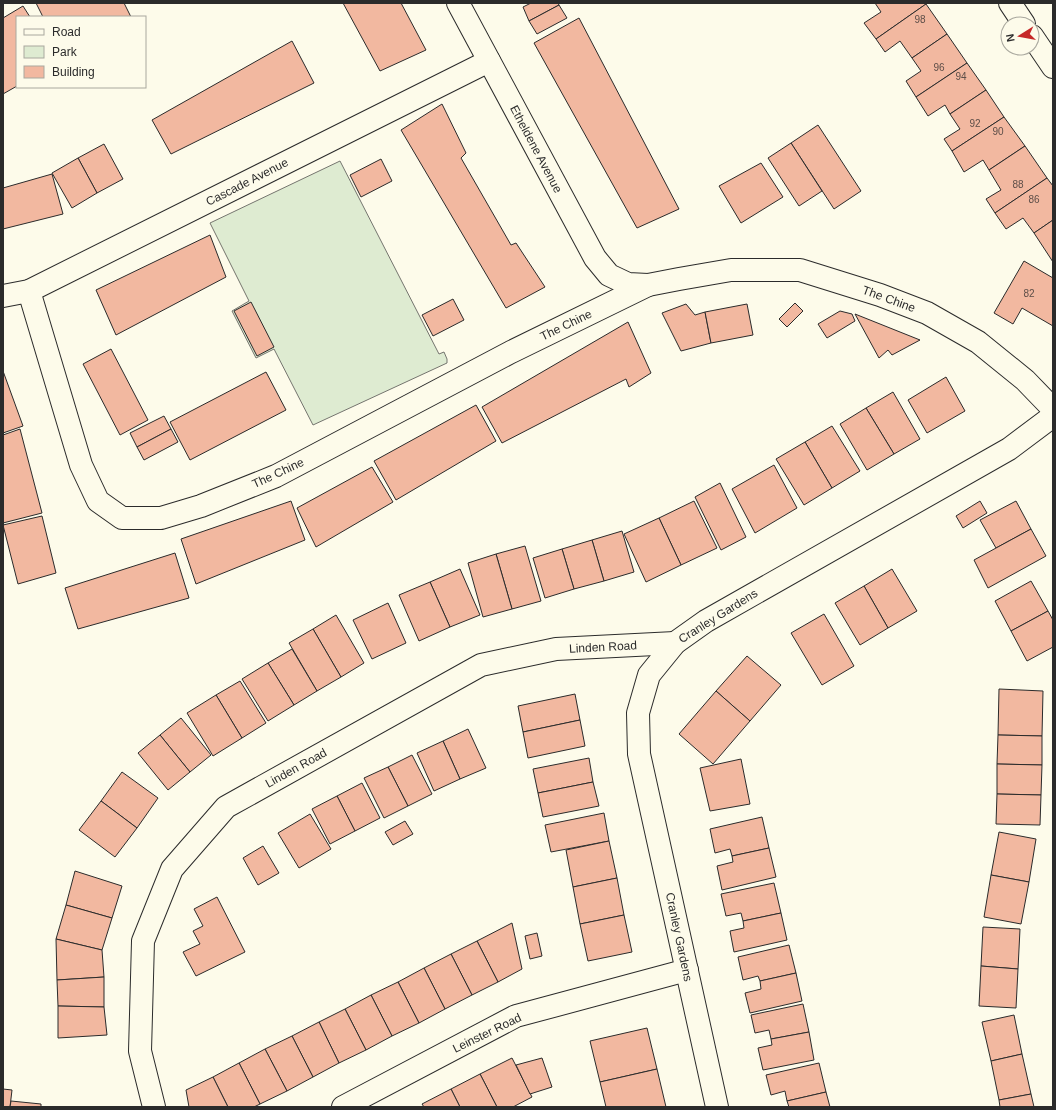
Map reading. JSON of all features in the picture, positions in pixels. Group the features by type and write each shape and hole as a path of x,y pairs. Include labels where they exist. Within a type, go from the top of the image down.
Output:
{"street":[{"name":"Etheldene Avenue","path":"458,3 595,258 609,274 638,284"},
{"path":"1010,3 1019,16"},
{"path":"1040,48 1053,67"},
{"name":"Cascade Avenue","path":"3,296 29,292 489,61"},
{"name":"The Chine","path":"29,292 82,465 98,501 122,518 161,518 201,506 276,476 638,284 731,270 800,270 880,295 928,313 978,342 1025,380 1053,409"},
{"name":"Cranley Gardens","path":"717,1107 639,754 638,713 650,675 675,643 706,621 1010,449 1053,416"},
{"name":"Linden Road","path":"154,1107 140,1051 143,941 172,868 226,806 481,665 556,649 675,643"},
{"name":"Leinster Road","path":"343,1107 516,1016 687,970"}],"green space":[{"path":"340,161 439,354 444,352 447,363 313,425 274,349 256,358 232,311 249,301 210,223"}],"building":[{"path":"36,3 124,3 130,16 42,16"},
{"path":"343,3 401,3 426,50 380,71"},
{"path":"531,3 558,3 559,5 529,21 523,7"},
{"path":"875,3 926,4 876,39 864,23 881,12"},
{"path":"926,4 947,34 912,58 900,41 885,52 876,39"},
{"path":"559,5 567,18 537,34 529,21"},
{"path":"23,6 29,16 16,16 16,87 3,94 3,18"},
{"path":"579,18 679,209 637,228 534,43"},
{"path":"947,34 967,63 916,97 906,81 921,71 912,58"},
{"path":"292,41 314,83 171,154 152,120"},
{"path":"967,63 986,90 950,114 945,105 928,116 916,97"},
{"path":"986,90 1004,117 952,151 944,139 960,129 950,114"},
{"path":"442,104 466,153 461,158 511,245 516,243 545,287 506,308 401,130"},
{"path":"1004,117 1025,146 989,170 983,160 964,172 952,151"},
{"path":"818,125 861,191 834,209 791,143"},
{"path":"791,143 822,191 799,206 768,158"},
{"path":"104,144 123,179 97,193 78,158"},
{"path":"1025,146 1047,178 995,213 986,199 1001,190 989,170"},
{"path":"78,158 97,193 72,208 52,173"},
{"path":"381,159 392,181 361,197 350,175"},
{"path":"761,163 783,197 741,223 719,186"},
{"path":"52,174 63,214 3,229 3,188"},
{"path":"1047,178 1053,186 1053,220 1034,233 1023,218 1006,229 995,213"},
{"path":"1053,220 1053,262 1034,233"},
{"path":"210,235 226,277 116,335 96,290"},
{"path":"1024,261 1053,278 1053,326 1022,308 1013,324 994,313"},
{"path":"453,299 464,320 433,336 422,315"},
{"path":"251,302 274,347 257,356 234,311"},
{"path":"795,303 803,311 787,327 779,319"},
{"path":"686,304 695,315 705,312 711,343 681,351 662,313"},
{"path":"747,304 753,335 711,343 705,312"},
{"path":"840,311 852,314 855,321 827,338 818,324"},
{"path":"855,314 920,340 892,355 888,350 879,358"},
{"path":"628,322 651,373 629,387 626,379 502,443 482,407"},
{"path":"111,349 148,420 120,435 83,364"},
{"path":"3,371 23,426 3,433"},
{"path":"266,372 286,410 190,460 170,422"},
{"path":"946,377 965,411 927,433 908,400"},
{"path":"893,392 920,439 894,454 866,408"},
{"path":"476,405 496,441 396,500 374,461"},
{"path":"866,408 894,454 867,470 840,424"},
{"path":"164,416 171,429 137,447 130,433"},
{"path":"832,426 860,471 832,488 805,442"},
{"path":"20,429 42,513 3,523 3,435"},
{"path":"171,429 178,442 144,460 137,447"},
{"path":"805,442 832,488 804,505 776,459"},
{"path":"774,465 797,508 755,533 732,489"},
{"path":"372,467 393,502 316,547 297,508"},
{"path":"720,483 746,537 721,550 695,497"},
{"path":"291,501 305,540 196,584 181,539"},
{"path":"694,501 717,548 681,565 659,518"},
{"path":"980,501 987,513 963,528 956,516"},
{"path":"1016,501 1031,529 996,548 980,520"},
{"path":"42,516 56,573 18,584 3,525"},
{"path":"659,518 681,565 646,582 624,534"},
{"path":"1031,529 1046,556 988,588 974,560"},
{"path":"622,531 634,572 604,581 592,540"},
{"path":"592,540 604,581 574,589 562,549"},
{"path":"525,546 541,601 512,609 496,554"},
{"path":"562,549 574,589 545,598 533,558"},
{"path":"175,553 189,598 78,629 65,588"},
{"path":"496,554 512,609 483,617 468,563"},
{"path":"460,569 480,615 450,627 430,582"},
{"path":"892,569 917,611 888,628 864,586"},
{"path":"1031,581 1048,611 1011,631 995,601"},
{"path":"430,582 450,627 419,641 399,595"},
{"path":"864,586 888,628 860,645 835,603"},
{"path":"388,603 406,643 372,659 353,620"},
{"path":"1048,611 1053,620 1053,647 1027,661 1011,631"},
{"path":"824,614 854,666 822,685 791,633"},
{"path":"336,615 364,663 341,677 313,629"},
{"path":"313,629 341,677 317,691 289,643"},
{"path":"292,649 317,691 294,705 268,663"},
{"path":"747,656 781,685 750,721 716,691"},
{"path":"268,663 294,705 268,721 242,679"},
{"path":"240,681 266,723 242,738 216,695"},
{"path":"999,689 1043,691 1042,736 998,735"},
{"path":"716,691 750,721 713,764 679,734"},
{"path":"575,694 580,720 523,732 518,706"},
{"path":"216,695 242,738 213,756 187,713"},
{"path":"181,718 211,755 190,772 160,735"},
{"path":"580,720 585,746 528,758 523,732"},
{"path":"468,729 486,768 460,779 443,741"},
{"path":"160,735 190,772 168,790 138,753"},
{"path":"998,735 1042,736 1042,765 997,764"},
{"path":"443,741 460,779 434,791 417,753"},
{"path":"412,755 432,794 408,806 388,767"},
{"path":"589,758 593,782 538,793 533,769"},
{"path":"741,759 750,804 710,811 700,768"},
{"path":"997,764 1042,765 1041,795 997,794"},
{"path":"388,767 408,806 384,818 364,778"},
{"path":"122,772 158,798 137,828 101,801"},
{"path":"593,782 599,806 543,817 538,793"},
{"path":"362,783 380,818 355,831 337,796"},
{"path":"997,794 1041,795 1040,825 996,824"},
{"path":"337,796 355,831 330,844 312,809"},
{"path":"101,801 137,828 115,857 79,830"},
{"path":"604,813 609,841 551,852 545,825"},
{"path":"310,814 331,849 299,868 278,833"},
{"path":"762,817 769,848 732,856 730,849 715,853 710,829"},
{"path":"405,821 413,834 393,845 385,832"},
{"path":"999,832 1036,839 1029,882 991,875"},
{"path":"609,841 617,878 573,887 566,850"},
{"path":"263,846 279,873 258,885 243,858"},
{"path":"769,848 776,877 722,890 717,866 733,862 732,856"},
{"path":"75,871 122,886 112,918 66,905"},
{"path":"991,875 1029,882 1021,924 984,917"},
{"path":"617,878 624,915 580,924 573,887"},
{"path":"774,883 781,913 743,921 741,913 726,916 721,894"},
{"path":"217,897 245,952 196,976 183,952 200,944 193,931 203,926 194,909"},
{"path":"66,905 112,918 102,950 56,939"},
{"path":"781,913 787,940 734,952 730,931 744,928 743,921"},
{"path":"624,915 632,952 588,961 580,924"},
{"path":"512,923 522,969 498,982 477,941"},
{"path":"983,927 1020,929 1018,969 981,966"},
{"path":"537,933 542,956 530,959 525,936"},
{"path":"56,939 102,950 104,977 57,980"},
{"path":"477,941 498,982 472,995 451,954"},
{"path":"789,945 796,973 760,981 758,976 743,980 738,957"},
{"path":"451,954 472,995 445,1009 424,968"},
{"path":"981,966 1018,969 1016,1008 979,1006"},
{"path":"424,968 445,1009 419,1023 398,982"},
{"path":"796,973 802,1001 750,1013 745,993 761,989 760,981"},
{"path":"104,977 104,1007 58,1006 57,980"},
{"path":"398,982 419,1023 392,1036 371,995"},
{"path":"371,995 392,1036 366,1050 345,1009"},
{"path":"803,1004 809,1032 771,1039 769,1030 755,1033 751,1015"},
{"path":"58,1006 104,1007 107,1035 58,1038"},
{"path":"345,1009 366,1050 339,1063 319,1022"},
{"path":"1014,1015 1022,1054 991,1061 982,1022"},
{"path":"319,1022 339,1063 313,1077 292,1036"},
{"path":"647,1028 657,1069 600,1082 590,1041"},
{"path":"809,1032 814,1060 763,1070 758,1048 772,1045 771,1039"},
{"path":"292,1036 313,1077 287,1091 265,1049"},
{"path":"265,1049 287,1091 260,1104 239,1063"},
{"path":"1022,1054 1031,1094 999,1100 991,1061"},
{"path":"512,1058 532,1097 513,1107 497,1107 480,1074"},
{"path":"542,1058 552,1087 530,1094 516,1065"},
{"path":"239,1063 260,1104 254,1107 228,1107 213,1077"},
{"path":"819,1063 826,1092 787,1101 785,1091 771,1095 766,1075"},
{"path":"657,1069 666,1107 606,1107 600,1082"},
{"path":"480,1074 497,1107 460,1107 451,1089"},
{"path":"213,1077 228,1107 189,1107 186,1090"},
{"path":"3,1089 12,1090 10,1107 3,1107"},
{"path":"451,1089 460,1107 424,1107 422,1104"},
{"path":"826,1092 830,1107 789,1107 787,1101"},
{"path":"1031,1094 1034,1107 1000,1107 999,1100"},
{"path":"11,1101 41,1104 41,1107 10,1107"}]}
